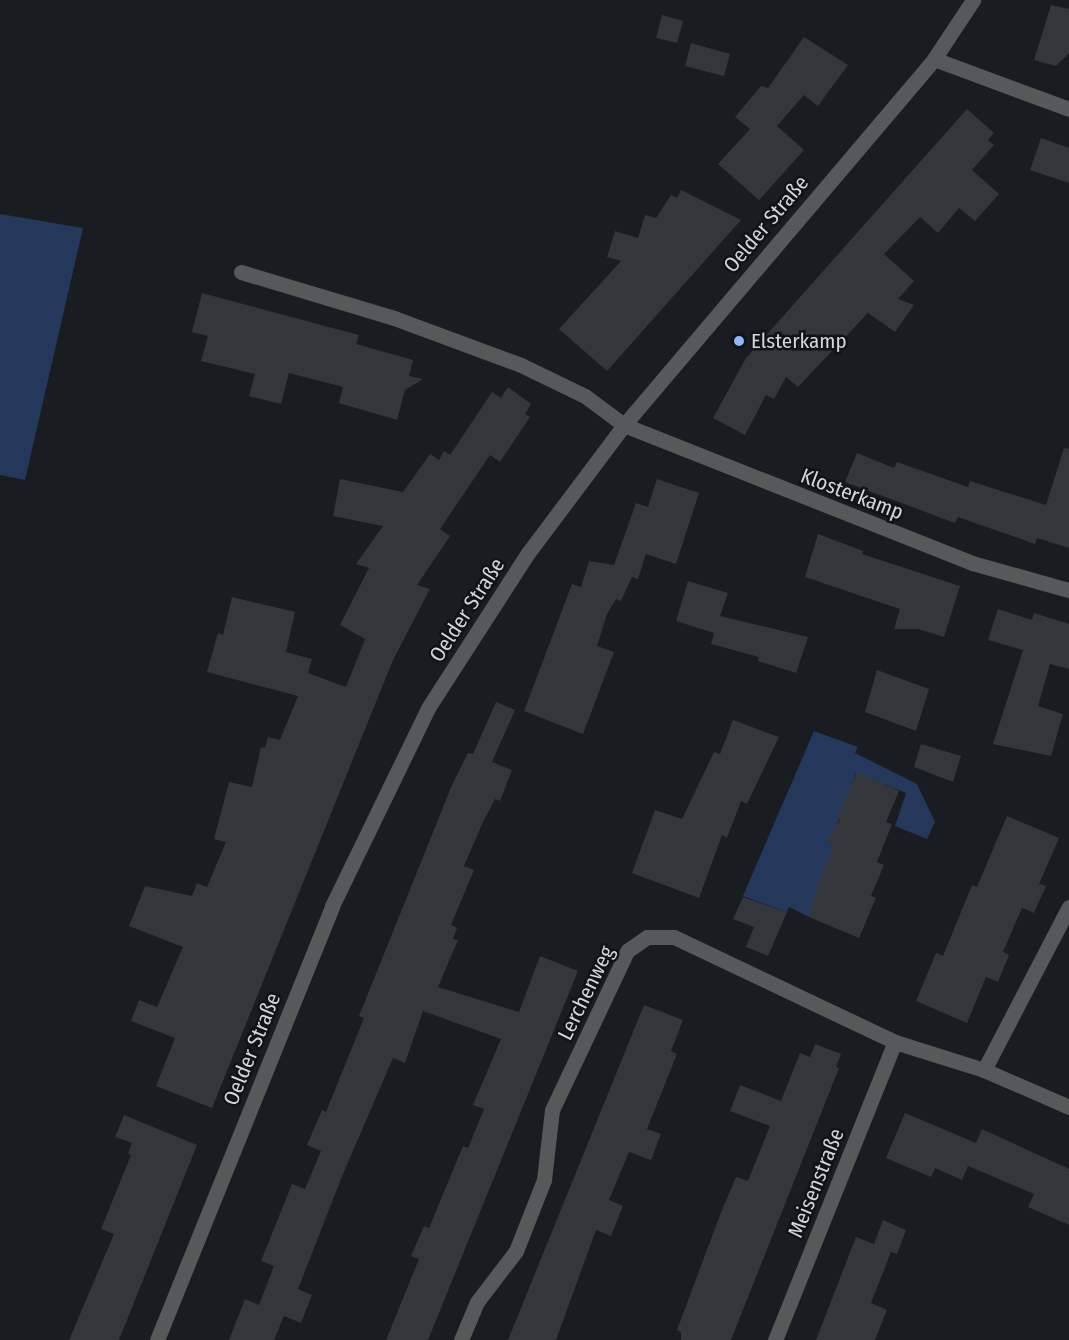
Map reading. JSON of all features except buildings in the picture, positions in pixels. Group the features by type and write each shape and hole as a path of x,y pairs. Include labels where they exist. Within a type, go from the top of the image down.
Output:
{"street":[{"name":"Oelder Straße","path":"157,1340 332,906 376,808 428,708 497,602 624,425 934,59 973,0"},
{"path":"934,59 1069,109"},
{"path":"242,272 394,318 521,365 585,396 624,425"},
{"name":"Klosterkamp","path":"624,425 972,563 1069,590"},
{"path":"984,1070 1069,907"},
{"name":"Lerchenweg","path":"461,1340 477,1302 516,1251 544,1180 552,1110 627,951 646,937 674,937 895,1042 984,1070 1069,1107"},
{"name":"Meisenstraße","path":"775,1340 895,1042"}],"shaded area":[{"path":"0,214 83,228 25,480 0,475"},
{"path":"814,731 858,747 855,753 917,784 935,822 927,839 895,826 906,793 856,773 831,842 827,842 837,846 809,917 789,907 787,912 743,896"}],"place":[{"name":"Elsterkamp","path":"739,341"}]}
